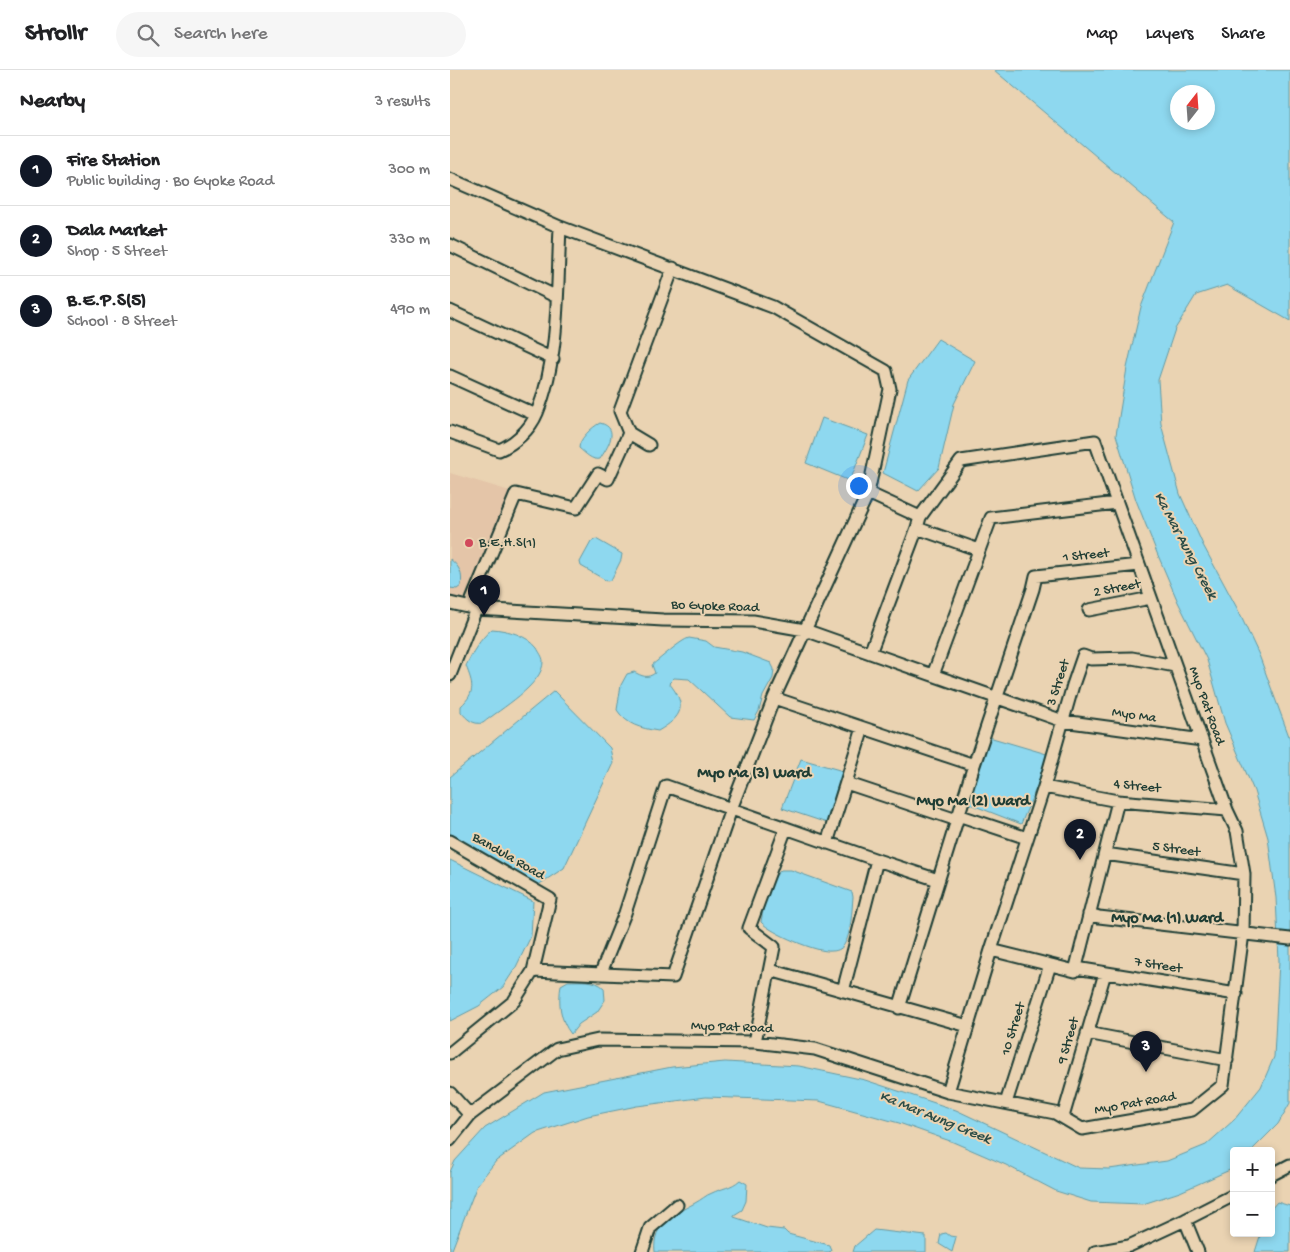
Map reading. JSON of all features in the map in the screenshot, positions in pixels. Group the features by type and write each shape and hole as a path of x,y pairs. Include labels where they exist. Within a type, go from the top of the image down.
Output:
{"street":[{"path":"450,179 560,227 773,307 886,370 890,389 868,493 774,698 731,809 673,977 533,971 514,1001 450,1053"},
{"path":"450,432 499,450 511,445 524,432 536,415 553,359 560,227"},
{"path":"450,245 556,297"},
{"path":"649,444 629,433 620,411 673,268"},
{"path":"450,311 553,359"},
{"path":"450,376 536,415"},
{"path":"450,675 476,609 472,600 516,494 576,508 598,474 608,479 629,433"},
{"name":"Myo Pat Road","path":"450,1140 470,1115 557,1049 598,1040 755,1042 815,1049 948,1092 1055,1113 1082,1129 1192,1110 1223,1085 1243,933 1244,874 1237,831 1227,810 1095,442 961,461 918,522"},
{"path":"868,493 918,522 979,550"},
{"path":"933,675 991,518 1117,503"},
{"path":"870,653 918,522"},
{"name":"1 Street","path":"997,699 1036,576 1139,565"},
{"name":"2 Street","path":"1089,610 1151,598"},
{"name":"Bo Gyoke Road","path":"450,603 476,609 663,620 753,621 805,630 997,699"},
{"name":"3 Street","path":"1063,722 1084,656 1091,659 1132,658 1175,666"},
{"path":"774,698 974,765"},
{"path":"899,1008 957,818 997,699"},
{"name":"Myo Ma","path":"997,699 1063,722 1202,740"},
{"path":"948,1092 1063,722"},
{"path":"827,843 863,728"},
{"path":"846,783 1027,838"},
{"path":"600,975 625,912 666,786 938,880"},
{"name":"4 Street","path":"1044,787 1118,801 1227,810"},
{"path":"1076,968 1118,801"},
{"path":"755,1042 774,947 749,928 786,828"},
{"name":"Bandula Road","path":"450,841 550,899 533,971"},
{"name":"5 Street","path":"1104,854 1244,874"},
{"path":"843,991 877,860"},
{"path":"1089,914 1100,917 1290,939"},
{"name":"7 Street","path":"991,950 1075,971 1076,968 1236,994"},
{"name":"10 Street","path":"1006,1103 1050,965"},
{"path":"770,970 968,1026"},
{"name":"9 Street","path":"1063,1117 1106,973"},
{"path":"1087,1033 1227,1060"},
{"path":"450,1093 470,1115"},
{"path":"1275,1173 1290,1165"},
{"path":"1095,1252 1130,1249 1230,1196"},
{"path":"642,1252 650,1228 677,1205"},
{"path":"1185,1220 1198,1252"}],"shaded area":[{"name":"B.E.H.S(1)","path":"450,473 510,491 464,599 450,596"}],"water":[{"name":"Ka Mar Aung Creek","path":"994,70 1290,70 1290,321 1227,285 1196,295 1175,329 1158,380 1161,424 1180,494 1203,545 1237,608 1259,655 1290,739 1290,1103 1278,1124 1255,1147 1230,1147 1230,1170 1180,1192 1143,1204 1091,1202 1056,1191 1006,1165 953,1142 899,1123 819,1101 706,1097 637,1106 588,1116 535,1133 496,1161 477,1185 450,1252 450,1172 455,1161 485,1128 544,1092 672,1067 725,1062 799,1066 865,1080 956,1110 1079,1168 1109,1169 1167,1161 1206,1145 1234,1120 1261,1087 1274,1057 1279,961 1276,898 1268,838 1254,791 1225,723 1207,660 1178,602 1157,553 1136,500 1116,435 1127,368 1141,307 1174,222"},
{"path":"938,339 975,361 954,404 939,468 918,491 883,473 908,380"},
{"path":"822,418 868,435 850,481 806,463"},
{"path":"600,423 610,429 611,434 609,444 600,459 594,459 579,448 586,434"},
{"path":"596,539 622,554 611,580 607,581 581,566 580,562 591,542"},
{"path":"450,559 458,568 462,578 461,586 457,589 450,588"},
{"path":"492,629 510,632 533,643 542,656 543,661 541,670 529,687 483,723 476,723 468,719 461,712 461,706 466,701 472,688 466,666 477,646"},
{"path":"685,639 706,641 714,647 742,652 771,663 774,669 773,678 763,696 759,711 754,720 730,717 689,679 674,678 669,683 679,698 680,710 673,721 658,731 634,725 617,710 621,685 627,674 634,672 644,676 652,675 655,673 652,665"},
{"path":"554,691 610,748 613,763 564,868 538,885 450,834 450,777"},
{"path":"989,737 1050,755 1021,824 967,803"},
{"path":"801,759 843,771 827,823 782,808"},
{"path":"450,860 533,901 531,936 516,967 503,987 479,1006 450,1021"},
{"path":"781,870 791,870 852,892 850,928 842,948 834,951 825,951 806,946 774,931 761,922 770,887"},
{"path":"568,981 588,981 600,985 604,988 605,1000 597,1012 579,1024 571,1034 564,1023 560,1005 561,985"},
{"path":"740,1180 747,1184 746,1201 742,1210 734,1215 734,1217 767,1228 784,1230 788,1234 829,1245 831,1250 829,1252 655,1252 657,1234 666,1221 708,1195"},
{"path":"1277,1202 1290,1206 1290,1252 1255,1252 1260,1237 1275,1237 1275,1204"},
{"path":"874,1230 926,1236 926,1252 853,1252 855,1246"},
{"path":"946,1233 956,1237 952,1252 939,1244 941,1234"}],"place":[{"name":"B.E.H.S(1)","path":"469,543"},
{"name":"Fire Station","path":"484,616"},
{"name":"Dala Market","path":"1080,860"},
{"name":"B.E.P.S(5)","path":"1146,1072"}],"district":[{"name":"Myo Ma (3) Ward","path":"754,774"},
{"name":"Myo Ma (2) Ward","path":"973,802"},
{"name":"Myo Ma (1) Ward","path":"1167,919"}]}
